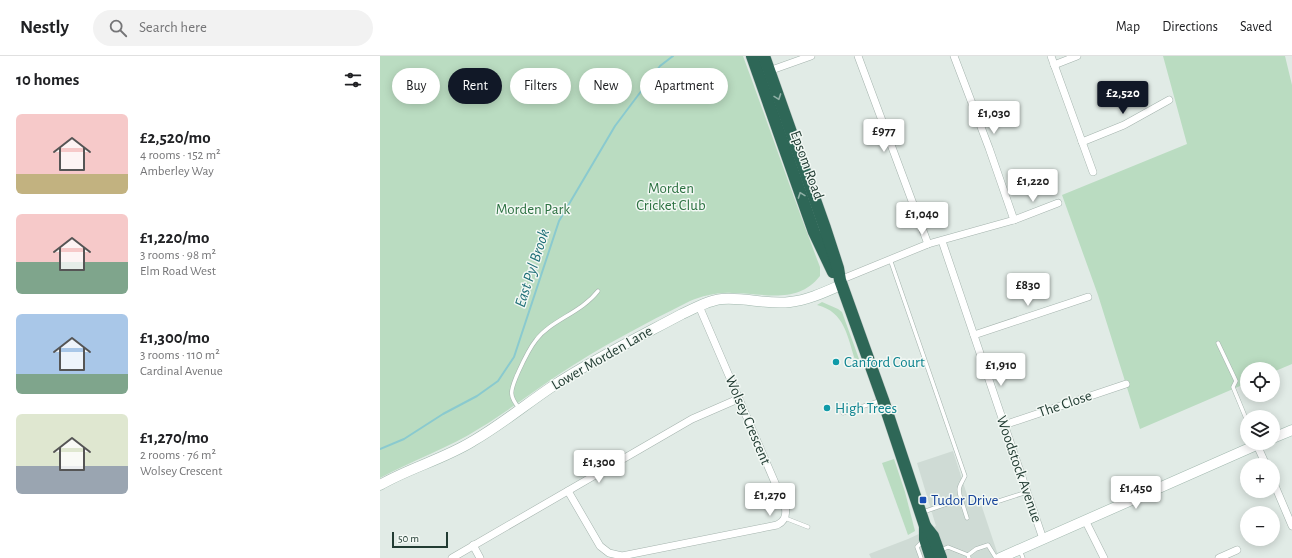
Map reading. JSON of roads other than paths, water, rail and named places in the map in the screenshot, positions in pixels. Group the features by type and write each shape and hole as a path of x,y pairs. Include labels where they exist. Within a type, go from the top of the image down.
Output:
{"highway":[{"name":"Epsom Road","path":"752,56 764,74 814,232 832,271 841,283 883,400 929,538 937,556"},
{"name":"Epsom Road","path":"764,56 764,74"}],"street":[{"path":"764,74 810,56"},
{"path":"858,56 928,244"},
{"path":"954,56 989,148 1014,220"},
{"path":"1051,56 1093,172"},
{"path":"1054,65 1077,56"},
{"path":"1082,142 1124,125 1169,100"},
{"path":"841,283 890,259 928,244 1014,220 1058,203"},
{"name":"Woodstock Avenue","path":"942,241 1043,539"},
{"name":"Lower Morden Lane","path":"380,485 390,479 451,453 472,442 554,386 595,361 699,306 722,299 772,303 791,302 817,295 841,283"},
{"path":"974,335 1088,297"},
{"name":"Wolsey Crescent","path":"699,306 785,506 785,518"},
{"name":"The Close","path":"1004,425 1126,384"},
{"path":"452,558 696,417 738,399"},
{"path":"1280,435 1292,430"},
{"path":"1000,558 1021,554 1043,539 1244,450"},
{"path":"568,491 596,540 605,550 615,555 629,554 777,525 785,518"},
{"path":"1280,498 1292,526"},
{"path":"1084,520 1104,558"},
{"path":"473,545 480,558"},
{"path":"1220,558 1237,550"}],"lane":[{"path":"890,259 965,476 960,483 958,491 967,518"},
{"path":"520,409 511,398 511,391 522,365 536,340 549,328 591,300 598,291"},
{"path":"1218,343 1236,381 1234,387 1243,410"},
{"path":"843,413 883,400"},
{"path":"999,501 1027,492"},
{"path":"921,513 961,499"},
{"path":"785,518 808,527"},
{"path":"921,558 917,546 929,538"},
{"path":"937,556 948,546 968,557 976,549 988,545 996,558"}],"waterway":[{"name":"East Pyl Brook","path":"380,449 404,439 443,414 477,396 498,381 514,357 559,221 615,126 660,66 673,56"}],"place":[{"name":"Canford Court","path":"836,362"},
{"name":"High Trees","path":"827,408"},
{"name":"Tudor Drive","path":"923,500"}],"park label":[{"name":"Morden Cricket Club","path":"671,196"},
{"name":"Morden Park","path":"533,209"}]}
